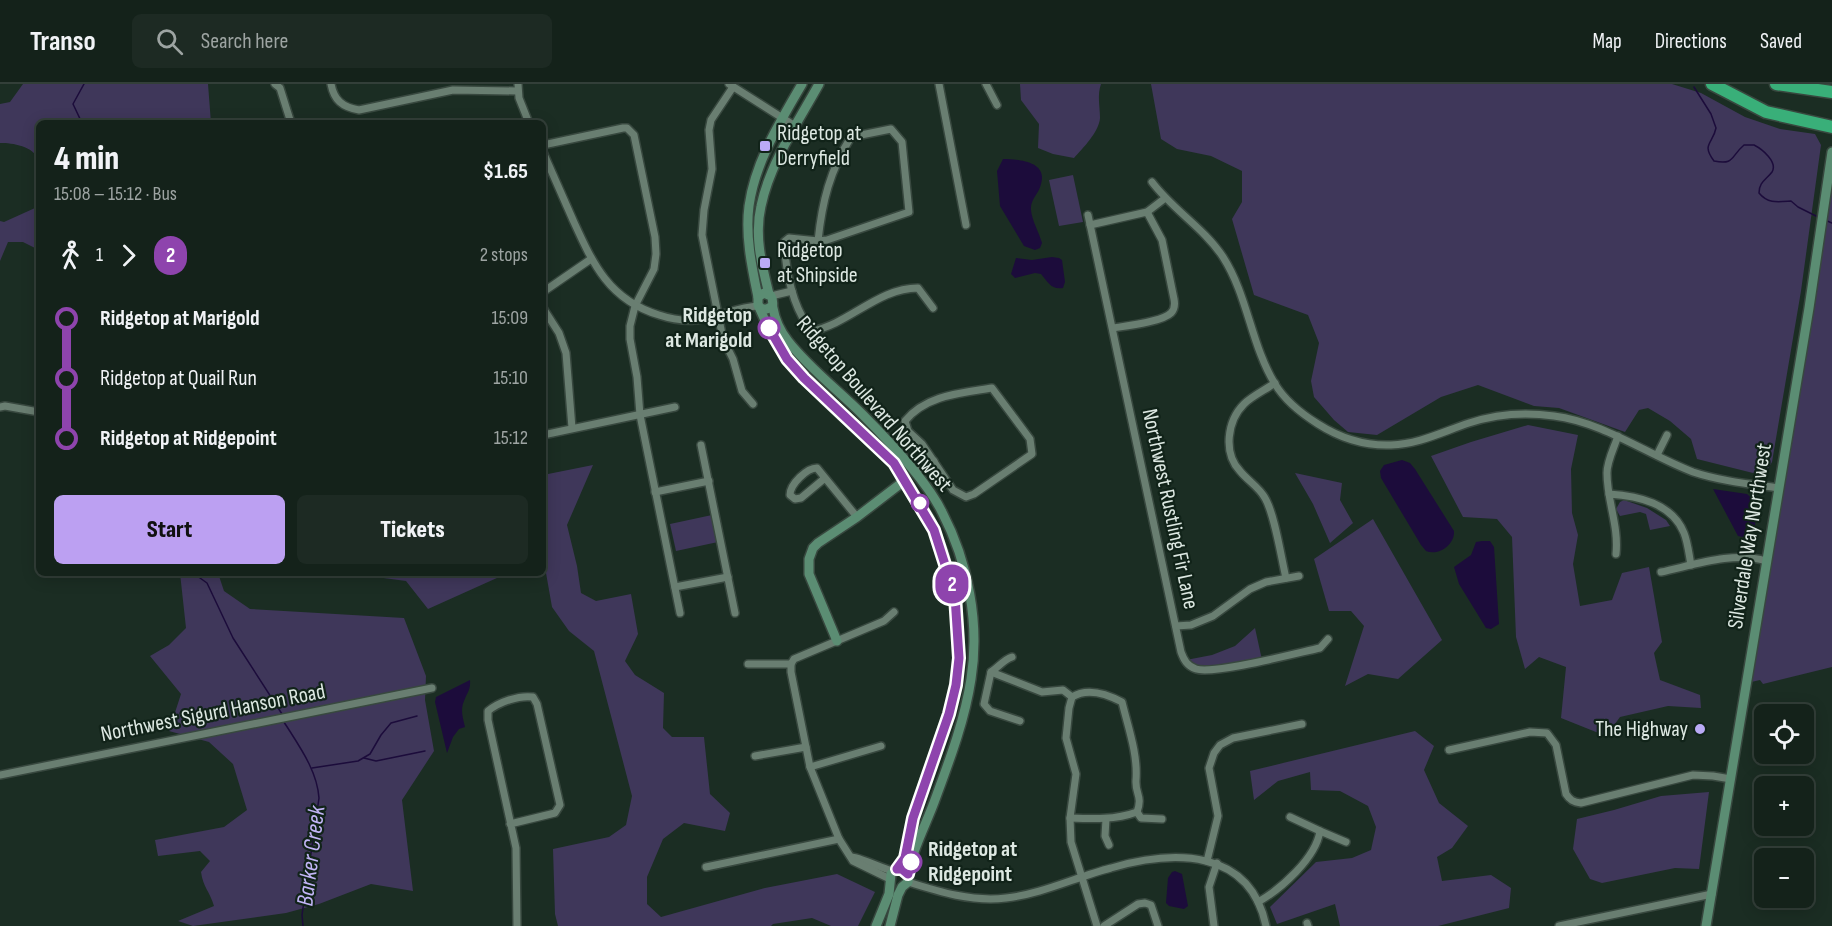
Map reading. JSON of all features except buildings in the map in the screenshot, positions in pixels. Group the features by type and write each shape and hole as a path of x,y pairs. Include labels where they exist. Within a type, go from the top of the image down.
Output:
{"highway":[{"path":"1712,84 1766,112 1832,127"},
{"path":"1776,84 1828,91"},
{"path":"1804,84 1828,91"}],"main road":[{"name":"Ridgetop Boulevard Northwest","path":"802,84 782,118 757,172 748,207 750,256 756,303 787,359 842,415 894,463 934,530 948,568 955,596 959,658 956,685 949,714 913,818 905,858 893,875 889,894 876,926"},
{"name":"Ridgetop Boulevard Northwest","path":"819,84 776,164 760,206 760,255 771,300 778,324 788,341 865,417 915,472 942,511 966,574 972,613 974,648 965,709 937,796 906,881 898,895 890,926"},
{"name":"Silverdale Way Northwest","path":"1706,926 1832,152"},
{"path":"761,294 771,300 764,310 756,303 761,294"},
{"path":"837,641 812,583 808,567 813,548 904,481 905,473 911,470 915,472"},
{"path":"902,869 906,881 895,886 893,875 902,869"}],"street":[{"path":"275,84 280,88 290,120"},
{"path":"331,84 340,103 359,110 453,90 518,88 528,120"},
{"path":"939,84 966,225"},
{"path":"986,84 998,105"},
{"path":"753,404 742,391 733,358 723,339 702,235 712,169 709,130 711,120 731,86 795,126"},
{"path":"546,144 623,128 634,135 655,237 656,254 654,269 635,306 630,326 639,415 680,612"},
{"path":"818,241 822,204 841,153 851,136 891,129 902,142 909,212 827,240 818,241 789,238 784,242 790,292 812,331 822,329 869,302 909,288 918,288 933,308"},
{"path":"546,159 591,259 612,288 635,306 676,320 694,320 717,316 756,303"},
{"path":"1152,182 1164,199 1200,229 1225,259 1238,287 1257,344 1275,384 1311,420 1326,429 1350,439 1378,445 1419,442 1489,418 1536,413 1566,418 1618,436 1693,472 1778,488"},
{"path":"1090,225 1147,212 1164,199"},
{"path":"1113,328 1161,318 1167,316 1174,308 1162,240 1147,212"},
{"name":"Northwest Rustling Fir Lane","path":"1088,215 1185,660 1192,667 1203,671 1215,670 1320,648 1328,639"},
{"path":"546,290 591,259"},
{"path":"771,300 790,292"},
{"path":"546,313 559,333 566,353 572,428"},
{"path":"1275,384 1240,408 1232,424 1229,440 1233,459 1239,470 1266,499 1286,578"},
{"path":"992,388 1030,439 1032,454 974,494 966,497 953,490 934,461 922,444 908,431 905,420 913,410 933,400 992,388"},
{"path":"0,406 36,412"},
{"path":"546,434 675,407"},
{"path":"1658,455 1667,435"},
{"path":"1616,554 1618,538 1607,471 1618,436"},
{"path":"701,445 735,613"},
{"path":"915,472 934,461"},
{"path":"825,478 801,498 795,499 790,495 791,487 809,470 817,468 857,517"},
{"path":"655,492 708,481"},
{"path":"1609,494 1642,498 1660,507 1675,519 1684,532 1691,565"},
{"path":"1661,572 1751,556 1766,561"},
{"path":"1176,626 1191,625 1213,616 1250,588 1299,576"},
{"path":"675,587 728,577"},
{"path":"893,875 856,856 851,857 839,839 810,766 791,664 794,659 884,621 894,612"},
{"path":"1012,657 1005,659 998,668 991,672 984,704 990,711 1020,721"},
{"path":"748,664 791,664"},
{"path":"991,672 1042,692 1064,690 1072,697"},
{"name":"Northwest Sigurd Hanson Road","path":"0,775 432,688"},
{"path":"1097,926 1071,842 1070,818 1076,774 1066,738 1069,708 1072,697 1077,694 1102,693 1122,702 1138,774 1136,781 1140,803 1137,812"},
{"path":"510,824 555,813 560,805 537,704 533,697 524,696 488,711 488,720 510,824 516,848 518,926"},
{"path":"1207,861 1218,816 1209,768 1214,753 1220,745 1233,738 1302,724"},
{"path":"1449,750 1530,732 1547,734 1556,745 1566,794 1575,802 1581,803 1693,775 1731,779"},
{"path":"810,766 880,746"},
{"path":"755,756 806,747"},
{"path":"1070,818 1106,819 1137,812"},
{"path":"1137,812 1142,818 1162,819"},
{"path":"1290,817 1346,842"},
{"path":"1106,819 1105,836 1109,845"},
{"path":"1258,902 1275,893 1307,859 1318,841 1320,831"},
{"path":"706,867 839,839"},
{"path":"906,881 962,897 1006,898 1143,860 1191,858 1216,863 1231,869 1250,887 1263,911 1266,926"},
{"path":"1214,926 1209,887 1216,863"},
{"path":"1559,926 1712,894"},
{"path":"1104,926 1138,904 1145,903 1152,905 1158,926"}],"shaded area":[{"path":"23,84 208,84 211,120 36,120 36,155 27,148 0,143 0,104 10,102"},
{"path":"1020,84 1101,84 1100,118 1097,129 1074,158 1038,148 1039,124 1021,100"},
{"path":"1151,84 1672,84 1701,93 1745,117 1780,129 1815,134 1821,145 1801,291 1772,462 1767,470 1753,473 1697,459 1691,439 1670,421 1648,408 1639,410 1625,432 1559,408 1534,406 1478,385 1441,397 1377,435 1348,432 1314,397 1311,381 1319,343 1308,315 1254,295 1232,219 1242,202 1242,171 1211,156 1177,149 1161,139"},
{"path":"1832,152 1832,667 1763,684 1760,680 1747,683"},
{"path":"1003,159 1030,163 1040,170 1041,184 1031,206 1042,243 1040,248 1035,250 1024,246 1000,206 997,171"},
{"path":"1073,175 1083,222 1059,226 1049,180"},
{"path":"36,205 36,248 23,242 8,242 0,261 0,221 4,222 35,208"},
{"path":"1052,257 1062,260 1065,282 1063,288 1053,287 1041,274 1035,273 1015,278 1011,274 1016,258 1032,260"},
{"path":"1528,425 1578,435 1571,469 1572,513 1578,535 1573,564 1580,606 1612,600 1622,573 1649,567 1662,642 1654,653 1660,680 1700,695 1701,708 1668,706 1620,717 1606,736 1561,718 1566,667 1539,657 1525,669 1516,637 1512,537 1497,519 1463,517 1431,456"},
{"path":"1402,460 1410,463 1415,469 1454,531 1452,541 1440,551 1426,551 1421,545 1381,478 1380,471 1384,465"},
{"path":"593,465 567,525 581,593 596,601 631,594 638,634 625,661 635,675 664,693 663,728 672,737 704,737 710,794 730,813 725,831 684,823 663,839 647,877 647,904 661,917 765,888 837,874 875,892 858,926 831,926 812,918 771,926 558,926 555,914 553,849 609,837 626,825 632,796 594,651 569,631 552,607 546,573 546,474"},
{"path":"1295,473 1342,483 1340,500 1353,523 1330,543 1313,504"},
{"path":"1713,489 1747,494 1758,504 1753,539 1738,536"},
{"path":"1624,500 1647,508 1666,520 1670,526 1650,530 1646,514 1640,512 1620,516 1616,509"},
{"path":"712,515 718,542 676,551 670,524"},
{"path":"1373,519 1442,640 1398,679 1368,674 1345,686 1364,626 1351,611 1329,611 1314,559"},
{"path":"1490,541 1494,547 1499,624 1491,629 1486,628 1459,584 1454,567 1471,555 1476,542"},
{"path":"180,576 219,576 224,591 250,609 404,618 426,676 425,700 434,751 402,800 413,891 371,884 319,904 286,913 193,926 178,921 214,906 201,872 210,861 200,851 158,856 155,840 224,827 247,810 233,764 209,742 169,731 181,694 150,656 169,645 186,628"},
{"path":"368,576 501,576 428,609 406,581"},
{"path":"1255,628 1262,660 1203,671 1186,660 1212,655 1235,646"},
{"path":"470,680 462,708 465,727 459,729 453,737 447,753 435,702 436,697"},
{"path":"1415,731 1434,746 1424,770 1439,803 1468,826 1452,848 1437,857 1442,881 1491,875 1511,888 1509,908 1438,926 1340,926 1335,904 1277,924 1270,907 1316,862 1352,858 1371,850 1376,827 1368,806 1340,791 1311,790 1310,772 1278,781 1254,800 1250,771"},
{"path":"1709,792 1699,869 1675,868 1602,883 1590,879 1573,849 1577,819 1661,796"},
{"path":"1175,871 1182,874 1188,906 1184,909 1169,906 1166,903 1168,878"}],"waterway":[{"name":"Barker Creek","path":"81,120 73,104 84,84"},
{"path":"1694,87 1711,114 1716,128 1708,147 1714,161 1729,161 1744,145 1754,145 1768,156 1773,164 1772,172 1759,189 1762,197 1770,201 1791,201 1818,217"},
{"path":"1825,220 1832,223"},
{"name":"Barker Creek","path":"197,576 207,583 233,638 282,714"},
{"path":"312,768 358,761 370,754 391,723 417,716"},
{"name":"Barker Creek","path":"284,722 311,768 319,798 302,915 303,926"},
{"path":"364,758 376,761 425,751"}],"bus line":[{"name":"2","path":"769,328 787,359 804,378 900,471 904,481 924,509 938,537 948,568 955,596 958,673 949,714 913,818 905,858 897,869 905,870 908,874 911,862"}],"place":[{"name":"Ridgetop at Derryfield","path":"765,146"},
{"name":"Ridgetop at Shipside","path":"765,263"},
{"name":"Ridgetop at Marigold","path":"769,328"},
{"name":"The Highway","path":"1700,729"},
{"name":"Ridgetop at Ridgepoint","path":"911,862"}]}
